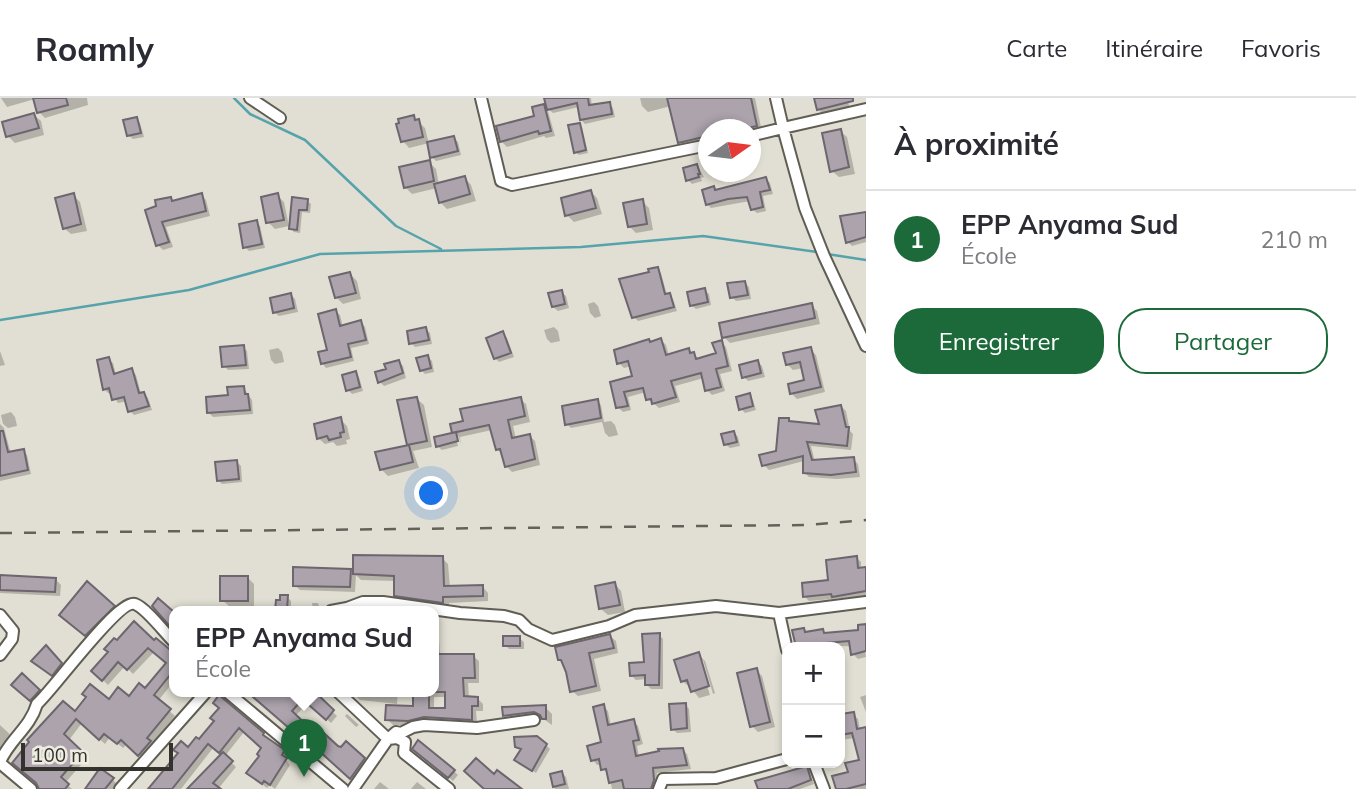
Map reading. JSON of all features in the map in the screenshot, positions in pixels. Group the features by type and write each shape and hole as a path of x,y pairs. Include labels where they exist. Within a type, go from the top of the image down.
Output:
{"street":[{"path":"250,98 280,118"},
{"path":"481,98 501,181 512,185 698,147"},
{"path":"776,98 782,128 810,220 866,346"},
{"path":"761,133 866,109"},
{"path":"439,610 504,616 519,620 528,629 552,640 609,626 635,615 716,606 779,613 866,601"},
{"path":"352,606 363,602 411,606"},
{"path":"31,789 0,763 5,750 33,717 37,704 103,627 126,605 131,604 141,608 169,637"},
{"path":"779,613 785,642"},
{"path":"0,615 10,625 13,635 0,655"},
{"path":"120,789 202,697"},
{"path":"233,697 343,789"},
{"path":"343,697 388,739 397,738 405,742 404,754 449,789"},
{"path":"353,789 388,739 396,732 401,733 424,725 477,727 534,720"},
{"path":"659,789 663,779 716,778 782,760"},
{"path":"816,768 824,789"}],"building":[{"path":"33,98 66,98 68,105 37,113"},
{"path":"544,98 588,98 589,105 610,102 612,114 580,120 577,103 547,110"},
{"path":"667,98 751,98 756,119 698,119 698,138 678,143"},
{"path":"814,98 853,98 853,101 817,110"},
{"path":"544,104 551,131 539,134 538,131 500,142 496,126 534,116 532,107"},
{"path":"34,113 39,128 6,137 2,122"},
{"path":"414,115 415,120 419,119 423,137 401,142 396,124 399,123 398,119"},
{"path":"137,117 141,133 127,136 123,120"},
{"path":"580,123 586,150 574,153 568,125"},
{"path":"841,129 849,167 830,172 822,133"},
{"path":"454,136 458,151 430,158 427,142"},
{"path":"430,160 434,181 404,188 399,167"},
{"path":"697,164 698,177 686,181 683,168"},
{"path":"465,176 470,194 439,203 434,184"},
{"path":"766,177 770,190 760,192 763,207 751,210 747,197 706,205 702,190 714,186 715,190 746,182 761,182 761,178"},
{"path":"591,190 596,208 565,216 561,198"},
{"path":"74,193 81,224 63,229 55,198"},
{"path":"202,193 206,211 162,222 169,242 156,246 145,210 156,206 155,200 171,197 172,201"},
{"path":"278,193 284,220 266,223 261,197"},
{"path":"292,197 308,199 307,210 299,210 297,230 289,229"},
{"path":"643,199 647,224 628,227 623,203"},
{"path":"866,212 866,237 846,243 840,216"},
{"path":"257,220 262,244 243,248 239,224"},
{"path":"658,267 665,294 670,293 674,307 632,318 619,279 649,272 648,269"},
{"path":"350,272 356,293 335,298 329,277"},
{"path":"745,281 748,295 730,298 727,283"},
{"path":"705,288 708,302 690,306 687,292"},
{"path":"562,290 565,304 552,307 548,293"},
{"path":"291,293 294,308 273,313 270,298"},
{"path":"812,303 815,318 722,338 719,323"},
{"path":"336,309 340,326 361,320 366,340 348,344 351,357 321,364 318,352 327,350 318,314"},
{"path":"426,327 429,340 409,344 407,331"},
{"path":"503,331 511,353 494,359 486,338"},
{"path":"661,338 666,355 689,348 696,359 716,353 712,343 722,340 728,366 716,369 721,387 705,391 701,373 671,381 676,397 652,404 651,399 646,400 643,388 624,392 628,406 616,408 610,382 632,376 628,361 617,364 614,350"},
{"path":"244,345 246,365 222,367 220,347"},
{"path":"811,347 821,387 790,394 788,384 804,380 800,362 786,365 783,353"},
{"path":"428,355 431,368 420,371 416,358"},
{"path":"109,357 114,374 132,368 139,393 144,392 149,406 128,412 124,397 112,400 109,388 103,390 97,360"},
{"path":"399,360 403,373 378,383 375,372 386,369 384,364"},
{"path":"758,360 761,373 742,378 739,365"},
{"path":"356,371 360,387 346,391 342,375"},
{"path":"244,386 250,410 207,413 206,397 228,395 227,387"},
{"path":"750,393 753,406 739,410 736,397"},
{"path":"417,397 427,441 407,445 397,400"},
{"path":"521,397 525,416 508,420 512,438 530,434 535,459 505,467 500,449 496,450 489,425 452,433 450,424 463,421 460,409"},
{"path":"598,399 601,418 565,425 562,406"},
{"path":"841,405 846,427 849,427 847,446 807,442 812,460 854,457 856,472 831,475 803,473 803,456 762,466 759,455 776,451 779,418 819,424 815,410"},
{"path":"341,417 344,432 340,433 341,437 329,440 327,436 317,439 314,424"},
{"path":"0,431 3,431 8,452 24,449 28,470 0,476"},
{"path":"734,431 737,442 724,445 721,434"},
{"path":"456,432 458,441 436,447 434,437"},
{"path":"409,445 413,462 380,470 375,452"},
{"path":"237,460 239,479 217,481 215,462"},
{"path":"353,555 443,556 444,586 483,585 483,596 443,597 443,603 394,596 394,576 353,574"},
{"path":"857,556 858,568 866,567 866,591 832,597 831,594 803,597 802,583 828,580 826,560"},
{"path":"293,567 351,569 350,587 293,586"},
{"path":"0,575 56,578 55,592 0,590"},
{"path":"220,576 248,576 248,601 220,601"},
{"path":"87,581 115,606 85,636 59,615"},
{"path":"615,582 620,605 599,609 595,586"},
{"path":"280,595 288,595 287,606 275,606 276,600 280,600"},
{"path":"158,598 169,608 169,625 152,606"},
{"path":"134,621 154,640 156,638 169,649 169,676 154,695 171,709 147,738 151,741 138,756 121,740 117,744 104,734 99,740 76,719 64,734 83,752 61,777 69,784 65,789 39,789 36,783 12,763 29,742 27,740 63,701 75,711 86,697 82,694 90,684 109,699 118,687 129,696 139,683 145,688 166,663 148,648 127,670 118,662 102,681 91,671 108,652 104,649 114,638 117,640"},
{"path":"866,624 866,651 851,655 849,641 795,642 792,630 804,628 805,632 823,629 824,633 858,630 858,625"},
{"path":"660,633 659,685 645,685 645,675 630,676 629,663 644,662 642,634"},
{"path":"610,634 614,648 589,653 596,686 570,692 566,672 561,660 558,660 555,647"},
{"path":"503,636 520,636 520,646 503,646"},
{"path":"46,645 62,663 52,676 31,661"},
{"path":"699,652 709,686 691,692 687,680 681,682 674,660"},
{"path":"439,654 474,654 475,678 463,678 464,696 478,697 478,706 472,706 472,720 424,717 408,721 385,720 386,705 413,706 413,697 429,697 429,708 445,708 445,692 439,692"},
{"path":"757,668 770,722 750,727 737,673"},
{"path":"22,673 40,690 30,701 11,685"},
{"path":"218,697 221,697 264,733 263,735 285,750 282,755 287,758 270,785 264,781 262,784 246,773 259,756 257,754 261,748 239,728 219,753 208,744 172,789 148,789 178,753 173,750 181,741 188,747 196,737 199,739 214,721 210,718 219,708 213,703"},
{"path":"253,697 295,697 300,702 292,711 310,728 314,724 338,746 341,747 346,741 365,758 350,779 307,740 305,742"},
{"path":"320,697 334,710 326,720 302,699"},
{"path":"686,703 687,728 671,730 669,704"},
{"path":"604,704 608,725 634,719 639,740 633,741 636,756 659,751 658,749 683,748 687,765 653,768 654,780 651,789 624,789 622,780 609,783 606,769 601,770 599,759 591,761 587,746 601,742 593,707"},
{"path":"546,705 546,719 534,712 503,716 502,707"},
{"path":"854,712 857,729 866,727 866,784 836,789 832,776 848,772 845,763 859,760 852,733 845,734 845,713"},
{"path":"537,736 547,744 532,771 514,760 521,749 515,747 514,737"},
{"path":"418,740 455,770 448,778 412,749"},
{"path":"223,752 233,761 213,783 221,789 187,789"},
{"path":"476,758 494,774 497,770 522,789 484,789 464,771"},
{"path":"100,768 114,778 105,789 85,789"},
{"path":"800,768 808,768 811,780 788,789 758,789 755,781"},
{"path":"562,771 565,784 553,787 550,774"}],"waterway":[{"path":"234,98 250,114 305,140 396,226 441,249"},
{"path":"0,320 189,290 320,254 581,247 703,236 817,252"},
{"path":"827,254 866,260"}],"railway":[{"path":"0,533 806,525 866,520"}],"place":[{"name":"EPP Anyama Sud","path":"304,777"}]}
